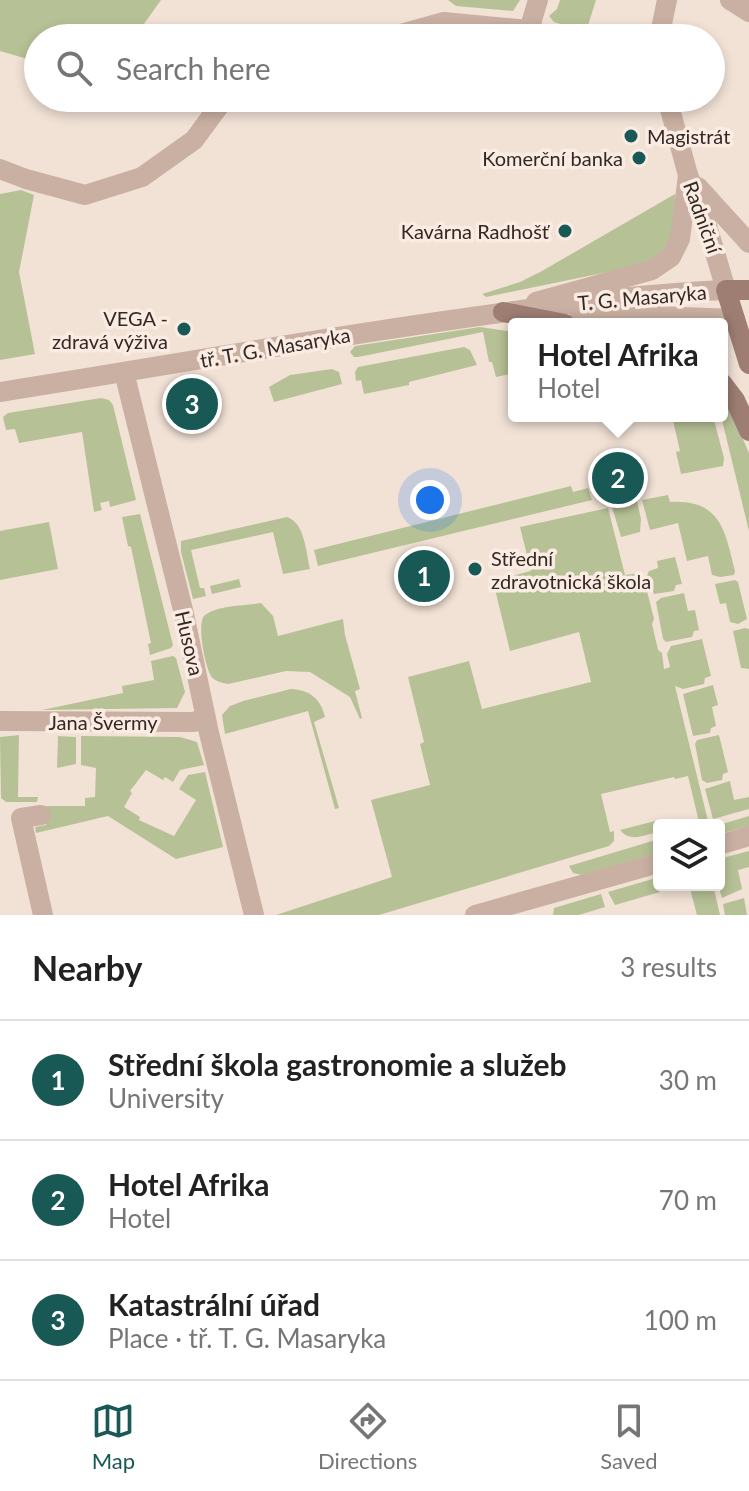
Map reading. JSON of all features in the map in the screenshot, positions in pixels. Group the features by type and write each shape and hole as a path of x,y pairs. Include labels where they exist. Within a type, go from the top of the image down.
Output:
{"main road":[{"path":"749,290 726,290 742,319 749,364"},
{"path":"503,312 534,318"},
{"path":"728,391 749,431"}],"street":[{"path":"531,24 538,0"},
{"path":"662,24 667,0"},
{"path":"730,0 749,12"},
{"path":"437,24 465,24"},
{"path":"0,169 85,195 142,177 194,140 215,112"},
{"name":"Radniční","path":"671,112 726,290"},
{"path":"688,175 749,243"},
{"path":"503,312 652,270 671,257 680,239 688,175"},
{"name":"T. G. Masaryka","path":"503,312 636,296 726,290"},
{"name":"T. G. Masaryka","path":"503,312 708,318"},
{"name":"tř. T. G. Masaryka","path":"0,392 256,348 503,312"},
{"name":"Husova","path":"124,372 254,915"},
{"name":"Jana Švermy","path":"0,721 206,720"},
{"path":"41,815 21,818 43,915"},
{"path":"725,843 749,836"},
{"path":"475,915 653,865"}],"green space":[{"path":"0,0 161,0 144,24 24,24 24,58 0,51"},
{"path":"448,0 520,0 513,11 456,6"},
{"path":"560,0 596,0 588,24 554,22 549,16 557,9"},
{"path":"21,190 34,195 19,272 35,354 0,360 0,194"},
{"path":"675,194 676,217 669,248 642,265 486,297 482,294 542,271"},
{"path":"480,327 508,331 508,374 496,377 492,362 489,362 483,332 358,357 350,352 355,346"},
{"path":"464,347 470,350 477,365 409,382 409,385 364,394 361,380 356,381 358,367"},
{"path":"332,369 339,372 342,384 274,402 269,387 290,375"},
{"path":"101,398 113,405 136,500 110,507 109,501 100,503 102,510 94,512 82,432 19,443 15,429 6,430 3,417 8,413"},
{"path":"728,405 749,453 749,531 722,422 728,422"},
{"path":"673,422 715,422 724,458 723,466 681,474 676,452 680,451"},
{"path":"571,486 573,492 588,488 592,500 318,566 314,550"},
{"path":"668,495 670,502 700,506 718,520 728,543 734,575 712,575 708,556 687,561 678,523 650,530 642,500"},
{"path":"637,501 640,532 621,537 612,507"},
{"path":"608,508 625,575 643,575 664,669 670,667 667,654 671,646 702,639 711,676 705,678 704,684 683,689 675,686 708,819 698,818 688,776 674,777 601,794 610,832 614,831 614,841 609,846 379,915 276,915 392,877 371,800 430,785 420,744 424,742 408,677 469,661 482,709 591,682 579,632 510,651 493,581 531,571 520,527"},
{"path":"140,514 173,645 150,655 148,644 151,643 122,517"},
{"path":"287,517 298,525 310,569 283,574 273,532 191,550 200,588 204,588 206,596 193,599 181,541"},
{"path":"49,522 58,569 0,580 0,531"},
{"path":"675,557 682,584 676,585 674,591 654,594 647,576 649,571 658,568 657,561"},
{"path":"239,579 241,587 212,594 210,586"},
{"path":"735,580 747,619 738,624 730,622 726,603 720,604 715,584"},
{"path":"684,593 688,611 695,610 699,630 694,631 692,637 666,642 656,602"},
{"path":"261,603 273,616 278,636 343,619 360,689 355,691 362,718 350,697 310,672 286,671 228,684 212,678 202,644 202,619 211,612 225,608"},
{"path":"749,629 749,669 741,668 733,631"},
{"path":"173,656 185,692 177,708 42,710 123,693 122,686 154,680 151,661"},
{"path":"713,685 718,705 712,707 716,726 711,728 710,733 693,736 683,694"},
{"path":"291,689 314,697 323,711 325,717 314,722 339,808 335,809 308,711 225,734 222,715 230,706"},
{"path":"19,735 18,797 38,797 37,802 6,802 1,798 0,737"},
{"path":"719,735 728,772 723,774 722,780 707,783 702,780 695,744 697,740"},
{"path":"58,736 76,737 76,764 57,768"},
{"path":"81,736 180,737 197,742 204,765 180,770 173,782 146,770 130,791 132,793 124,807 140,817 139,820 174,836 196,800 179,789 188,775 205,772 223,847 176,859 108,816 36,833 35,827 46,825 46,806 85,806 85,798 95,797 96,768 81,765"},
{"path":"730,781 734,800 749,797 749,809 713,819 705,789"},
{"path":"749,816 749,826 725,832 725,823"},
{"path":"653,822 653,833 632,837 620,830"},
{"path":"653,841 653,855 582,875 573,873 569,866"},
{"path":"749,851 749,867 738,870 742,889 722,898 720,891 725,891 725,857"},
{"path":"653,879 653,891 660,892 615,905 608,892"},
{"path":"691,891 714,891 720,915 697,915"},
{"path":"601,894 605,907 579,915 553,915 554,908"},
{"path":"744,898 747,915 725,915 723,904"}],"place":[{"name":"Magistrát","path":"631,136"},
{"name":"Komerční banka","path":"639,158"},
{"name":"Kavárna Radhošť","path":"565,231"},
{"name":"VEGA - zdravá výživa","path":"184,329"},
{"name":"Katastrální úřad","path":"192,404"},
{"name":"Hotel Afrika","path":"618,478"},
{"name":"Střední zdravotnická škola","path":"475,569"},
{"name":"Střední škola gastronomie a služeb","path":"424,576"}]}
